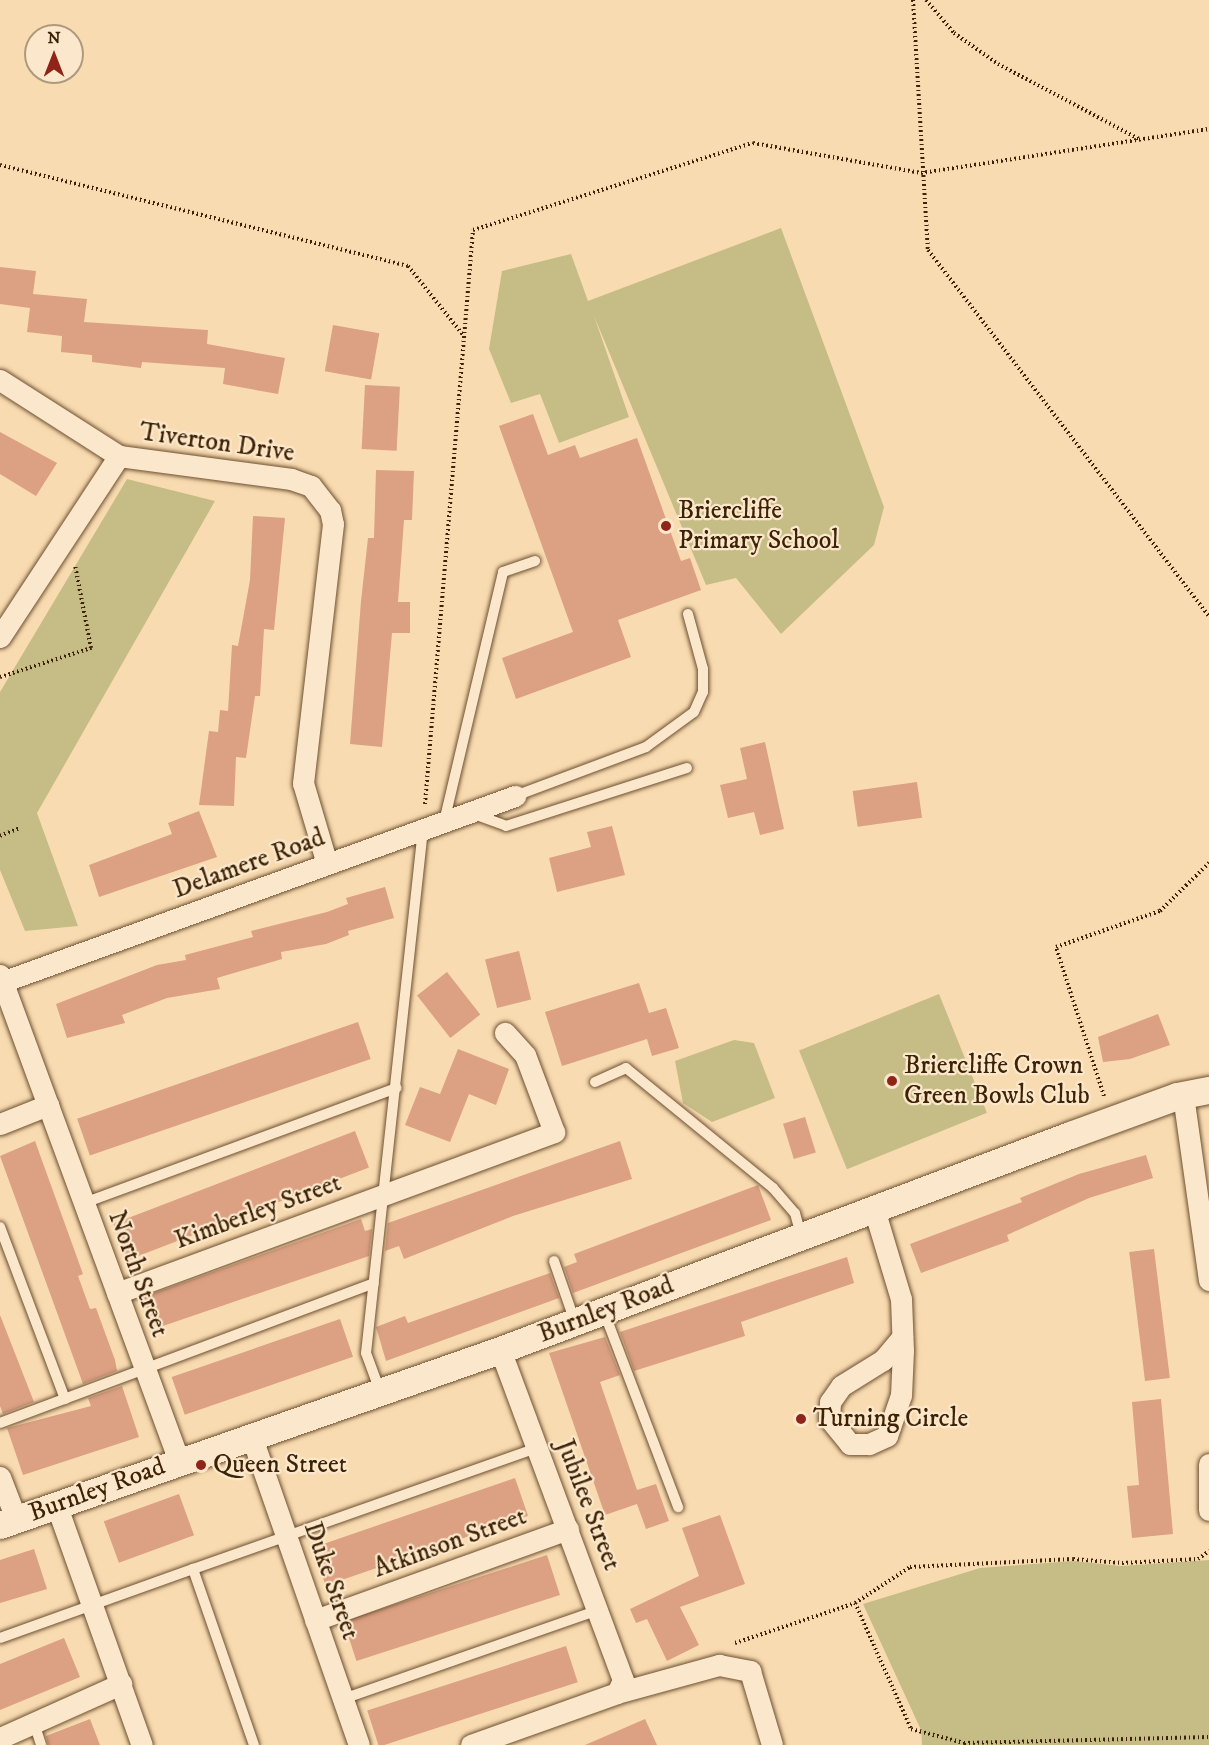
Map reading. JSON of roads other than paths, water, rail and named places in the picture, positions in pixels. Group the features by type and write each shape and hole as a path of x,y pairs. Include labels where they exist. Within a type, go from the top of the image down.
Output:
{"street":[{"path":"0,380 119,456"},
{"name":"Tiverton Drive","path":"0,637 119,456 291,479 311,486 330,510 333,524 303,783 327,864"},
{"name":"Delamere Road","path":"1,978 514,796"},
{"name":"North Street","path":"1,978 178,1461"},
{"name":"Kimberley Street","path":"117,1293 554,1132 525,1055 505,1033"},
{"name":"Burnley Road","path":"8,1522 251,1435 500,1350 1111,1120 1183,1095 1209,1090"},
{"path":"1183,1095 1209,1280"},
{"path":"0,1124 48,1105"},
{"path":"874,1209 895,1271 902,1337 902,1395 895,1420 887,1436 869,1444 850,1444 830,1418 830,1402 841,1386 883,1360 902,1337"},
{"name":"Jubilee Street","path":"500,1350 599,1610 620,1687"},
{"name":"Duke Street","path":"251,1435 359,1745"},
{"path":"1209,1464 1209,1510"},
{"path":"0,1477 8,1522"},
{"path":"56,1504 142,1745"},
{"name":"Atkinson Street","path":"315,1620 568,1529"},
{"path":"471,1745 620,1687 720,1665 750,1671 772,1745"},
{"path":"0,1738 121,1684"}],"lane":[{"path":"444,822 503,572 535,561"},
{"path":"514,796 646,747 694,712 704,692 703,669 688,614"},
{"path":"469,813 506,826 687,768"},
{"path":"380,1391 366,1353 385,1195 423,829"},
{"path":"595,1082 626,1068 773,1188 795,1214 801,1236"},
{"path":"84,1203 396,1088"},
{"path":"0,1227 65,1399"},
{"path":"554,1261 575,1322"},
{"path":"0,1423 374,1283"},
{"path":"604,1311 678,1507"},
{"path":"0,1638 286,1534 537,1448"},
{"path":"194,1569 254,1745"},
{"path":"343,1699 599,1610"},
{"path":"34,1723 41,1745"}],"place":[{"name":"Briercliffe Primary School","path":"666,526"},
{"name":"Briercliffe Crown Green Bowls Club","path":"892,1081"},
{"name":"Turning Circle","path":"801,1419"},
{"name":"Queen Street","path":"201,1465"}]}
